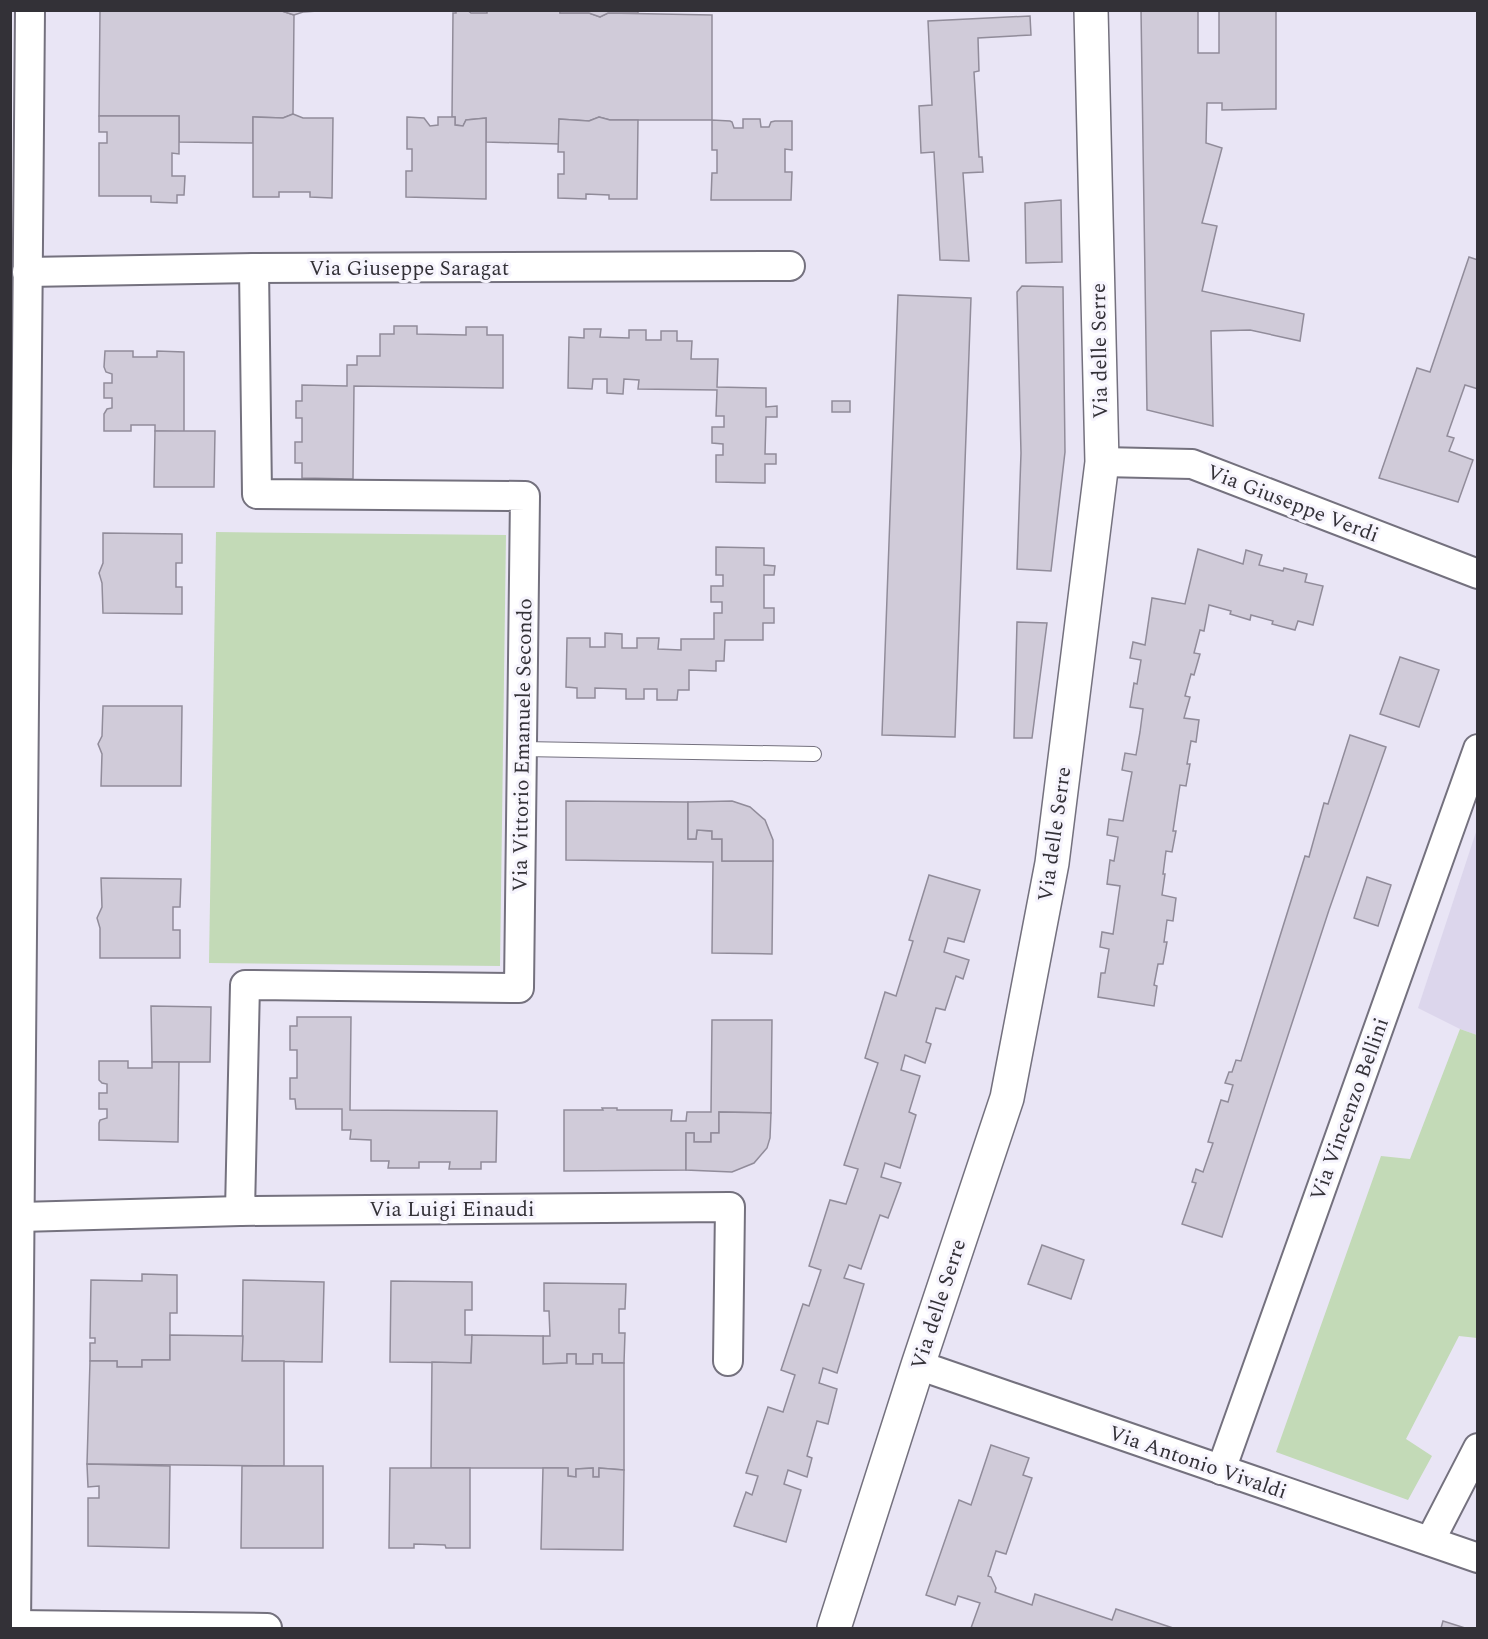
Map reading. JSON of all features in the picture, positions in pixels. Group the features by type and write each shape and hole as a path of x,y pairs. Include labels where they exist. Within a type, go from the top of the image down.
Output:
{"street":[{"path":"30,10 20,1217 13,1455 16,1627 267,1629"},
{"name":"Via delle Serre","path":"834,1629 918,1365 1007,1098 1052,863 1102,462 1092,10"},
{"name":"Via Giuseppe Saragat","path":"27,272 254,268 790,266"},
{"name":"Via Vittorio Emanuele Secondo","path":"240,1211 245,985 519,988 525,496 257,494 254,268"},
{"name":"Via Giuseppe Verdi","path":"1102,462 1192,464 1478,574"},
{"name":"Via Vincenzo Bellini","path":"1221,1470 1478,749"},
{"name":"Via Luigi Einaudi","path":"20,1217 240,1211 730,1207 728,1360"},
{"name":"Via Antonio Vivaldi","path":"918,1365 1478,1558"},
{"path":"1430,1541 1478,1448"}],"lane":[{"path":"522,749 814,754"}],"shaded area":[{"path":"1477,829 1477,1035 1418,1008"}],"green space":[{"path":"216,532 506,535 500,966 209,963"},
{"path":"1460,1029 1477,1035 1477,1338 1459,1336 1406,1439 1432,1456 1408,1500 1276,1452 1381,1156 1410,1159"}],"building":[{"path":"100,10 282,11 294,15 293,114 283,118 253,117 253,143 179,142 179,116 99,116"},
{"path":"333,10 303,12 294,15 282,11 254,11"},
{"path":"456,10 487,13 487,10 560,10 560,13 589,13 600,17 608,13 712,15 712,120 610,120 599,117 589,121 559,119 559,144 486,142 486,118 466,120 463,126 455,125 455,117 452,117 453,13 456,13"},
{"path":"560,10 638,10 638,13 608,13 600,17 589,13 560,13"},
{"path":"1141,10 1198,10 1198,53 1219,53 1219,10 1276,10 1276,109 1222,110 1222,103 1207,103 1206,143 1222,148 1202,223 1217,226 1202,291 1304,314 1300,341 1250,330 1211,331 1213,426 1147,410"},
{"path":"1030,16 1031,35 978,38 979,71 974,72 979,157 982,157 983,172 963,173 969,261 940,260 934,152 921,153 919,106 932,105 928,21"},
{"path":"293,114 303,118 333,118 332,198 310,197 310,192 279,192 279,197 253,197 253,117 283,118"},
{"path":"99,116 179,116 179,154 172,153 172,176 185,176 184,195 177,195 177,203 151,202 151,196 99,196 99,143 107,143 107,132 99,132"},
{"path":"407,117 424,118 430,126 438,125 438,117 455,117 455,125 463,126 466,120 486,118 486,199 406,197 406,171 412,171 412,149 407,149"},
{"path":"599,117 610,120 638,120 637,199 609,199 609,195 586,194 586,199 558,198 558,174 564,174 564,152 558,152 559,119 589,121"},
{"path":"743,119 760,119 761,127 769,127 771,122 775,121 792,121 792,150 785,149 785,172 792,172 791,200 711,200 712,173 717,173 717,150 712,150 712,120 730,121 734,128 743,128"},
{"path":"1061,200 1062,262 1026,263 1025,203"},
{"path":"1469,257 1478,260 1478,389 1465,385 1447,436 1454,438 1449,451 1473,460 1458,502 1379,478 1417,368 1430,372"},
{"path":"1022,286 1063,287 1065,452 1051,571 1017,569 1021,453 1017,292"},
{"path":"898,295 971,298 955,737 882,735"},
{"path":"394,326 417,326 417,334 466,335 466,327 487,327 487,335 503,335 503,388 354,386 353,479 302,478 302,463 295,463 295,442 302,442 302,418 296,418 296,401 302,401 302,385 347,386 347,365 357,365 357,356 380,356 380,334 394,334"},
{"path":"584,329 601,329 600,337 629,338 629,330 646,330 646,340 661,340 661,331 677,331 677,341 692,341 691,359 718,359 717,387 766,388 766,407 777,406 777,417 766,417 765,454 776,454 776,464 765,464 765,483 716,482 716,455 723,455 723,444 712,443 712,427 724,427 724,416 716,416 717,390 638,389 639,380 624,379 623,394 607,393 607,379 593,379 592,389 568,388 569,337 584,338"},
{"path":"105,351 133,351 133,357 157,357 157,351 184,352 184,432 155,431 155,425 131,425 131,431 104,431 104,414 107,409 112,408 112,398 104,398 104,383 112,383 112,374 106,372 104,367"},
{"path":"832,401 850,401 850,412 832,412"},
{"path":"155,431 215,431 214,487 154,487"},
{"path":"103,533 182,534 182,563 176,563 176,587 182,587 182,614 103,613 102,583 99,573 103,563"},
{"path":"716,547 764,548 764,565 775,566 774,575 764,575 764,608 774,608 774,623 763,623 763,640 725,640 724,661 716,661 716,671 689,670 689,690 678,690 677,700 657,700 657,689 644,689 644,699 626,699 626,689 595,688 595,698 577,698 577,688 566,687 567,638 590,638 590,647 605,647 605,633 622,634 622,648 637,648 637,638 659,638 658,649 681,650 681,639 714,639 714,613 722,613 722,602 711,602 711,586 723,586 723,575 716,575"},
{"path":"1198,549 1243,564 1246,550 1262,555 1259,565 1307,574 1305,582 1323,586 1313,625 1298,621 1295,630 1251,615 1250,620 1230,614 1231,611 1209,605 1204,631 1200,630 1194,653 1200,654 1185,696 1190,697 1184,718 1199,720 1196,742 1191,741 1186,786 1180,785 1172,852 1166,851 1162,895 1176,898 1173,921 1167,920 1164,942 1167,942 1163,964 1158,964 1154,985 1157,986 1154,1006 1098,997 1101,973 1105,973 1109,949 1100,947 1102,932 1113,934 1120,886 1107,884 1110,860 1114,861 1118,837 1107,835 1109,819 1123,821 1132,772 1122,770 1125,753 1136,755 1140,732 1143,709 1130,707 1141,660 1130,658 1133,642 1145,645 1152,598 1185,604"},
{"path":"1017,622 1047,623 1032,738 1014,738"},
{"path":"1400,657 1439,670 1419,727 1380,714"},
{"path":"103,706 182,706 181,786 101,786 102,754 98,744 102,736"},
{"path":"1350,735 1386,747 1329,910 1222,1237 1182,1224 1196,1183 1192,1182 1196,1169 1203,1172 1213,1143 1208,1142 1221,1100 1228,1102 1233,1085 1225,1083 1236,1060 1241,1061 1305,856 1309,857 1324,803 1328,804"},
{"path":"566,801 688,802 688,839 696,839 697,830 712,831 712,839 722,839 722,861 773,861 772,954 712,953 713,862 566,860"},
{"path":"732,801 750,807 765,820 773,840 773,861 722,861 722,839 712,839 712,831 697,830 696,839 688,839 688,802"},
{"path":"929,875 980,890 964,942 948,938 944,952 969,960 963,979 956,976 945,1010 936,1008 926,1042 931,1044 925,1063 905,1055 901,1070 920,1076 909,1112 916,1115 900,1168 885,1163 881,1177 901,1183 888,1218 880,1215 861,1269 849,1265 844,1278 864,1284 837,1373 823,1368 819,1383 837,1389 828,1424 817,1421 807,1456 812,1458 807,1477 788,1470 784,1484 801,1490 786,1542 734,1526 746,1492 752,1495 758,1476 746,1473 768,1407 783,1412 795,1375 781,1370 803,1304 809,1306 821,1270 809,1266 830,1200 846,1204 858,1169 844,1165 878,1063 865,1058 885,992 896,996 913,941 909,940"},
{"path":"1367,877 1391,885 1378,926 1354,918"},
{"path":"101,878 181,879 180,907 173,907 173,930 180,930 180,958 100,958 100,928 97,918 102,907"},
{"path":"151,1006 211,1007 210,1062 152,1062"},
{"path":"297,1017 351,1017 350,1110 497,1111 496,1162 481,1162 481,1169 449,1169 450,1162 419,1162 419,1168 388,1168 389,1161 371,1161 371,1140 350,1139 351,1130 342,1130 342,1109 296,1109 295,1099 290,1099 290,1078 297,1078 297,1050 290,1050 290,1026 297,1026"},
{"path":"712,1020 772,1020 771,1113 719,1112 719,1133 711,1133 711,1142 694,1142 694,1133 686,1133 686,1170 564,1171 564,1110 617,1108 617,1110 672,1110 671,1121 686,1121 687,1112 711,1112"},
{"path":"99,1061 128,1061 128,1068 152,1068 152,1062 179,1062 178,1142 99,1140 99,1123 100,1120 107,1118 107,1109 99,1109 99,1093 107,1093 107,1084 99,1080"},
{"path":"719,1112 771,1113 770,1138 767,1148 754,1163 732,1172 686,1170 686,1133 694,1133 694,1142 711,1142 711,1133 719,1133"},
{"path":"1042,1245 1084,1260 1071,1299 1028,1284"},
{"path":"142,1274 177,1275 177,1313 170,1313 170,1360 142,1360 142,1367 117,1367 117,1361 90,1361 90,1343 95,1343 95,1338 90,1338 91,1280 142,1281"},
{"path":"243,1280 324,1282 322,1362 242,1361"},
{"path":"391,1281 472,1282 472,1310 465,1310 465,1335 472,1335 471,1363 390,1362"},
{"path":"544,1283 626,1284 625,1309 619,1309 619,1333 625,1333 624,1363 602,1363 602,1354 593,1354 593,1364 576,1364 576,1354 567,1354 567,1363 543,1364 543,1336 550,1336 549,1311 544,1311"},
{"path":"170,1335 243,1336 242,1361 284,1361 284,1466 87,1464 90,1361 117,1361 117,1367 142,1367 142,1360 170,1360"},
{"path":"472,1335 543,1336 543,1364 567,1363 567,1354 576,1354 576,1364 593,1364 593,1354 602,1354 602,1363 624,1363 624,1470 599,1468 599,1477 593,1477 593,1468 576,1469 576,1477 568,1476 568,1468 431,1468 432,1362 471,1363"},
{"path":"991,1445 1029,1458 1023,1475 1032,1478 1006,1554 996,1551 988,1576 991,1577 996,1588 995,1592 1032,1605 1035,1594 1112,1620 1116,1609 1173,1628 971,1628 980,1603 958,1596 955,1605 926,1595 959,1500 971,1505"},
{"path":"87,1464 170,1466 169,1548 88,1546 88,1498 99,1498 99,1486 88,1487"},
{"path":"242,1466 323,1466 323,1548 241,1548"},
{"path":"390,1468 470,1468 470,1548 414,1544 414,1548 389,1548"},
{"path":"543,1468 568,1468 568,1476 576,1477 576,1469 593,1468 593,1477 599,1477 599,1468 624,1470 623,1550 541,1549"},
{"path":"1443,1621 1465,1628 1441,1628"}]}
